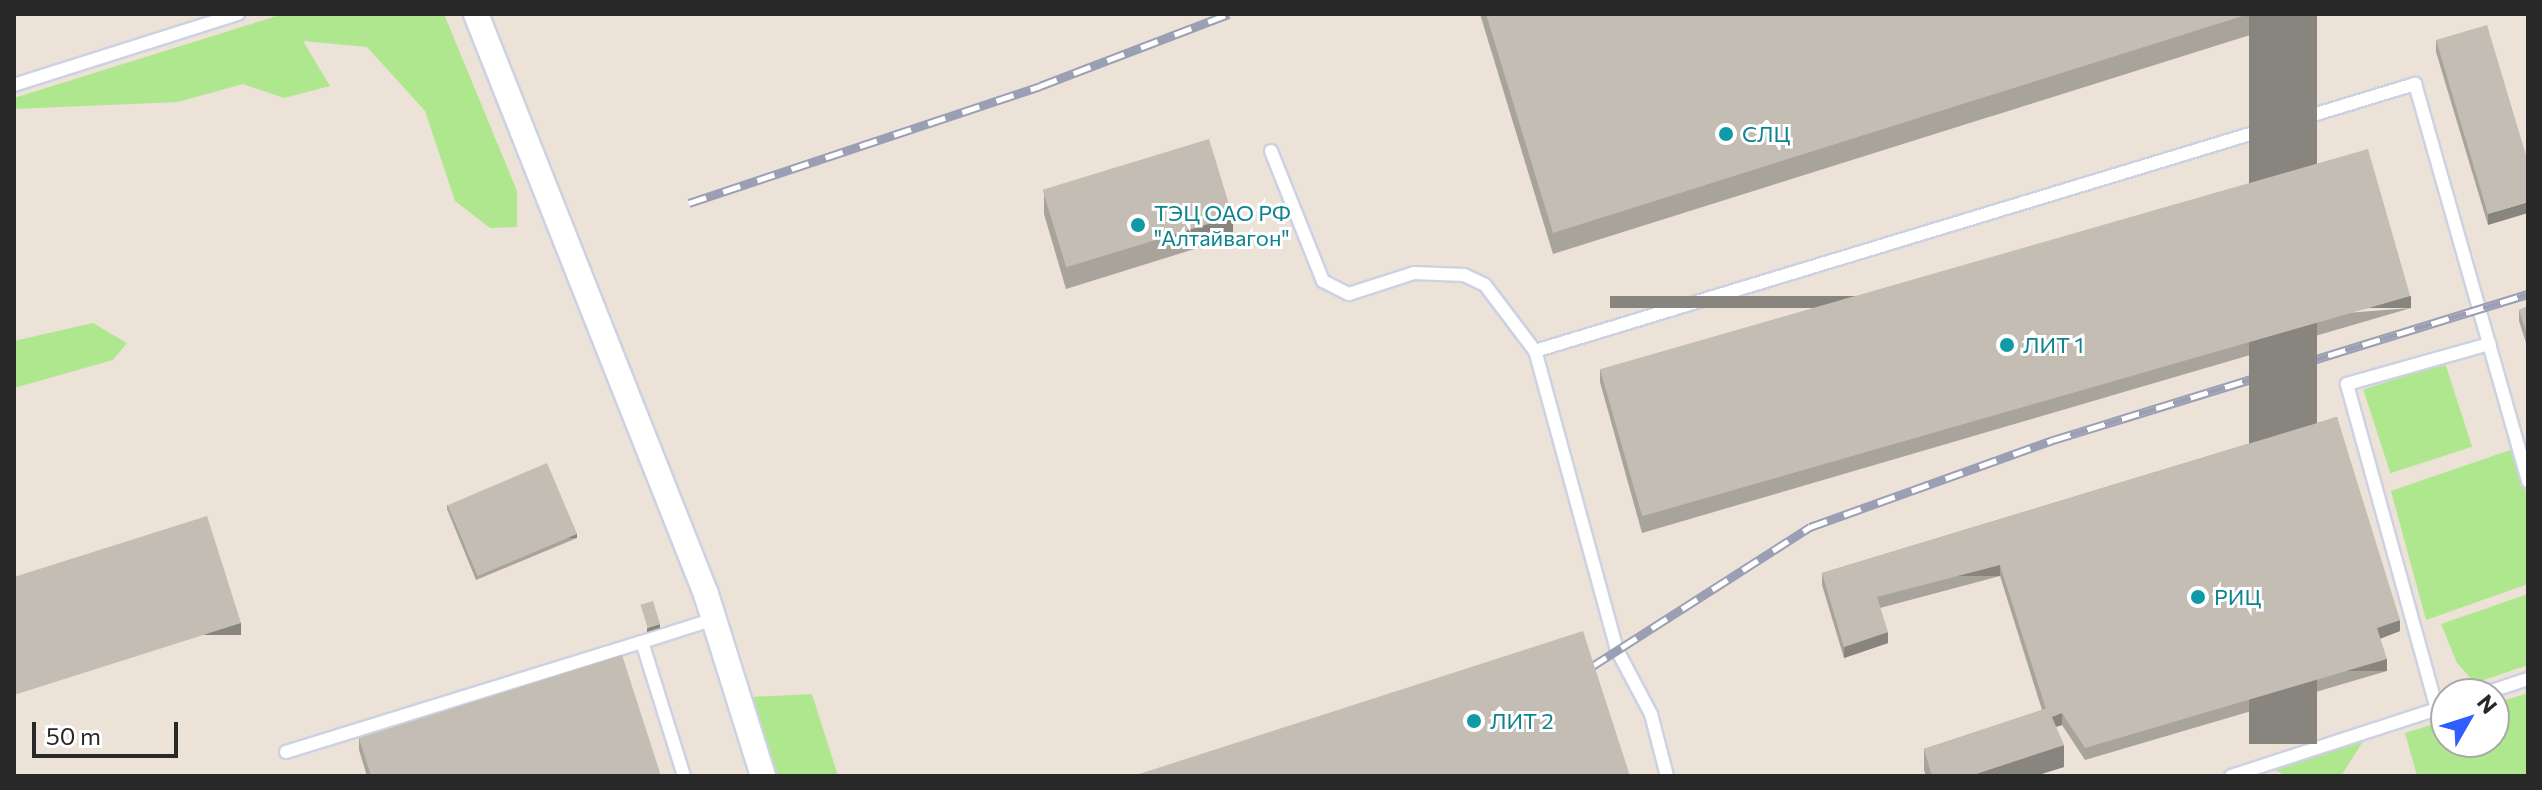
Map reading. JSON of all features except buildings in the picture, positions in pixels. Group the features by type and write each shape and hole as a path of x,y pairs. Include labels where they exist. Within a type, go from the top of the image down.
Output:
{"street":[{"path":"476,14 714,619 763,776"}],"lane":[{"path":"14,85 238,14"},
{"path":"1535,351 2415,84 2528,481"},
{"path":"1271,151 1323,281 1349,294 1414,273 1464,275 1485,285 1535,351 1617,650 1651,714 1667,776"},
{"path":"2433,678 2347,384 2489,344"},
{"path":"286,752 714,619"},
{"path":"642,642 684,776"},
{"path":"2231,776 2430,711"}],"green space":[{"path":"283,14 444,14 517,191 517,227 490,228 455,201 425,111 367,47 303,41 330,86 284,98 243,84 178,102 14,109 14,98"},
{"path":"93,323 127,343 113,360 14,388 14,341"},
{"path":"2445,363 2472,447 2390,473 2363,390"},
{"path":"2513,449 2528,499 2528,584 2426,620 2391,491"},
{"path":"2528,594 2528,665 2490,678 2470,678 2457,663 2441,624"},
{"path":"2528,693 2528,776 2417,776 2405,733 2430,725 2430,758 2510,758 2510,699"},
{"path":"812,694 838,776 776,776 751,697"},
{"path":"2364,740 2341,776 2287,776 2273,769"}],"railway":[{"path":"689,203 1040,86 1229,14"},
{"path":"1591,667 1810,527 2053,440 2528,294"}],"place":[{"name":"СЛЦ","path":"1726,134"},
{"name":"ТЭЦ ОАО РФ \"Алтайвагон\"","path":"1138,225"},
{"name":"ЛИТ 1","path":"2007,345"},
{"name":"РИЦ","path":"2198,597"},
{"name":"ЛИТ 2","path":"1474,721"}]}
